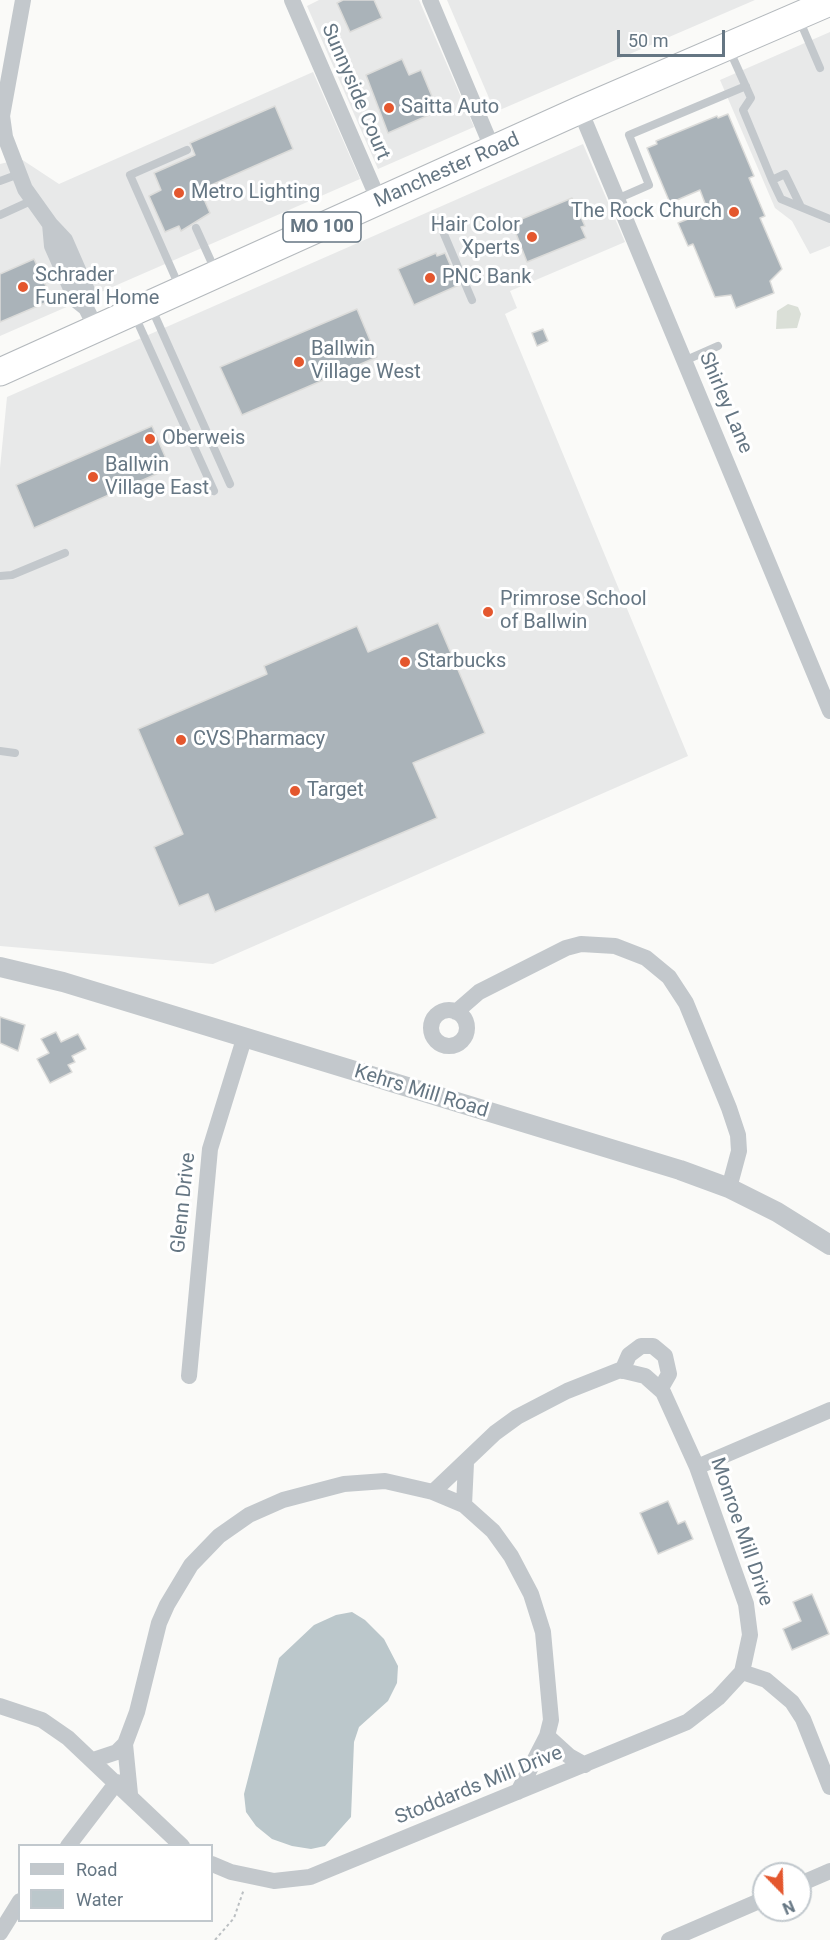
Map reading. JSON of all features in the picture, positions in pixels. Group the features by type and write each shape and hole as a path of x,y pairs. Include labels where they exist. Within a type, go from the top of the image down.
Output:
{"highway":[{"name":"Manchester Road","path":"1,375 91,319 142,310 580,110 830,2"}],"street":[{"path":"23,0 3,94 4,137 18,174 33,200 65,240 88,295 91,319"},
{"name":"Sunnyside Court","path":"292,0 379,201"},
{"path":"430,0 493,150"},
{"name":"Shirley Lane","path":"580,110 830,711"},
{"path":"456,1012 479,992 566,948 581,944 615,946 646,958 669,976 686,1003 729,1108 738,1135 739,1151 729,1188"},
{"name":"Kehrs Mill Road","path":"0,967 63,982 680,1170 729,1188 777,1212 830,1245"},
{"name":"Glenn Drive","path":"189,1376 210,1149 244,1039"},
{"path":"433,1492 495,1433 517,1417 567,1392 622,1371 629,1355 641,1346 653,1346 665,1356 669,1374 661,1388"},
{"name":"Monroe Mill Drive","path":"622,1371 645,1376 661,1388 697,1467 747,1604 750,1635 742,1672"},
{"path":"697,1467 830,1410"},
{"path":"464,1504 466,1463"},
{"path":"69,1844 124,1788 125,1744 137,1712 156,1634 167,1605 191,1565 219,1536 249,1515 283,1500 344,1484 385,1481 433,1492 464,1504 493,1531 511,1556 531,1594 547,1651 551,1720 547,1736 519,1792"},
{"path":"742,1672 766,1680 792,1702 803,1719 830,1787"},
{"name":"Stoddards Mill Drive","path":"213,1864 247,1876 274,1881 310,1877 687,1722 718,1698 742,1672"},
{"path":"0,1706 42,1720 93,1760 124,1788 162,1829 181,1844"},
{"path":"547,1736 569,1756 585,1765"},
{"path":"93,1760 117,1752 125,1744"},
{"path":"812,1879 830,1871"},
{"path":"0,1933 18,1904"},
{"path":"669,1940 752,1904"}],"lane":[{"path":"797,16 820,68"},
{"path":"728,46 751,98 743,110 781,199 830,219"},
{"path":"617,199 649,185 629,135 746,86"},
{"path":"182,292 130,175 187,150"},
{"path":"0,181 18,174"},
{"path":"771,178 785,174 801,207"},
{"path":"0,215 33,200"},
{"path":"438,220 472,300"},
{"path":"196,228 217,276"},
{"path":"142,310 230,484"},
{"path":"142,310 213,491"},
{"path":"684,361 718,346"},
{"path":"0,576 12,575 65,553"},
{"path":"0,751 15,753"}],"path":[{"path":"215,1940 234,1918 247,1876"}],"shaded area":[{"path":"319,0 419,0 474,127 378,169 307,6"},
{"path":"447,0 755,0 495,112"},
{"path":"830,32 830,246 810,254 792,221 775,208 720,80"},
{"path":"313,72 360,179 0,336 0,164 21,159 59,184"},
{"name":"Target","path":"583,144 625,242 510,291 517,308 505,314 688,756 213,964 0,946 0,468 7,397"},
{"path":"788,304 798,307 801,314 797,328 776,329 777,311"}],"water":[{"path":"352,1612 365,1620 384,1639 398,1666 397,1683 388,1701 359,1727 354,1742 351,1817 325,1846 311,1849 292,1846 272,1839 256,1826 246,1812 244,1794 279,1658 314,1625 336,1615"}],"building":[{"path":"343,0 374,0 382,18 350,32 337,3"},
{"path":"402,59 409,75 421,70 438,111 388,133 366,75"},
{"path":"275,106 293,149 200,190 210,213 181,231 179,226 165,232 149,196 161,190 154,173 195,155 190,143"},
{"name":"The Rock Church","path":"728,114 754,176 749,178 765,216 760,218 782,269 770,281 774,293 736,308 731,295 715,297 693,244 688,246 678,223 708,211 700,190 670,203 647,148 657,144 656,141 717,116 718,118"},
{"path":"572,198 585,226 581,227 586,238 527,262 512,223"},
{"name":"PNC Bank","path":"436,253 437,256 445,253 459,285 414,305 398,269"},
{"name":"Schrader Funeral Home","path":"34,259 52,300 0,322 0,274"},
{"name":"Ballwin Village West","path":"357,309 377,357 242,415 220,367"},
{"path":"543,329 548,341 537,346 532,333"},
{"name":"Ballwin Village East","path":"152,426 170,468 34,528 16,485"},
{"name":"Target","path":"438,623 485,733 413,763 437,818 215,912 208,894 179,906 154,847 183,834 138,729 267,674 264,666 357,626 368,652"},
{"path":"0,1017 25,1025 18,1051 0,1043"},
{"path":"56,1032 61,1042 78,1034 86,1049 72,1056 75,1062 68,1065 72,1072 50,1083 37,1059 49,1053 41,1039"},
{"path":"668,1501 678,1524 685,1521 693,1539 658,1554 640,1513"},
{"path":"812,1594 829,1634 792,1650 783,1629 801,1621 793,1602"}],"place":[{"name":"Saitta Auto","path":"389,108"},
{"name":"Metro Lighting","path":"179,193"},
{"name":"The Rock Church","path":"734,212"},
{"name":"Hair Color Xperts","path":"532,237"},
{"name":"PNC Bank","path":"430,278"},
{"name":"Schrader Funeral Home","path":"23,287"},
{"name":"Ballwin Village West","path":"299,362"},
{"name":"Oberweis","path":"150,439"},
{"name":"Ballwin Village East","path":"93,477"},
{"name":"Primrose School of Ballwin","path":"488,612"},
{"name":"Starbucks","path":"405,662"},
{"name":"CVS Pharmacy","path":"181,740"},
{"name":"Target","path":"295,791"}]}
